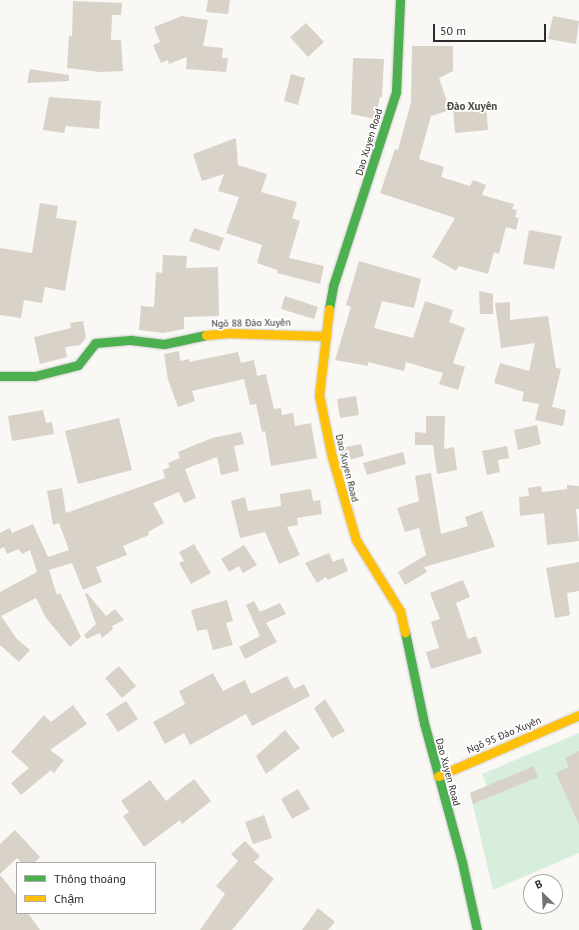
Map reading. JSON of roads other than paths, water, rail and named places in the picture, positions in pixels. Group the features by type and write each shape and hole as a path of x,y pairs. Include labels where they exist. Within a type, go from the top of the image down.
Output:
{"street":[{"name":"Dao Xuyen Road","path":"400,0 396,92 382,142 333,286 324,336 319,395 349,520 356,540 400,611 438,776 477,930"},
{"name":"Ngõ 88 Đào Xuyên","path":"0,376 35,376 78,365 95,343 131,340 164,344 198,336 227,333 324,336"},
{"name":"Ngõ 95 Đào Xuyên","path":"438,776 579,715"}],"district":[{"name":"Đào Xuyên","path":"472,106"}]}
